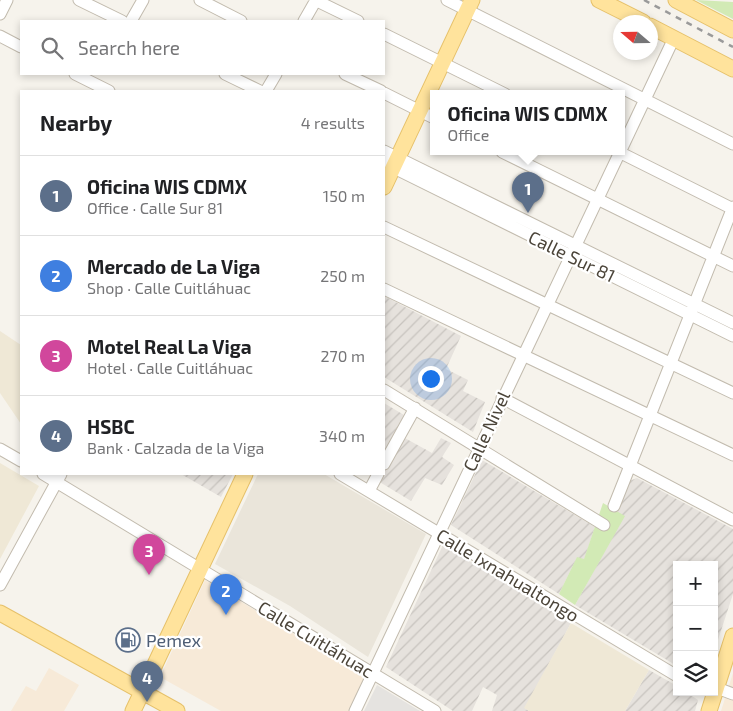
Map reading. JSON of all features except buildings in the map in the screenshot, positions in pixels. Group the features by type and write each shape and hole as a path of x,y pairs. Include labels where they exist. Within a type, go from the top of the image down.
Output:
{"main road":[{"path":"599,0 629,15"},
{"path":"676,0 733,30"},
{"path":"430,90 470,5"},
{"path":"658,30 733,69"},
{"path":"385,184 391,163 430,90"},
{"path":"133,711 246,475"},
{"path":"0,613 177,711"},
{"path":"711,697 733,636"}],"street":[{"path":"0,14 8,0"},
{"path":"79,0 120,20"},
{"path":"132,20 143,0"},
{"path":"200,0 239,20"},
{"path":"305,20 316,0 356,20"},
{"path":"447,0 470,5 733,144"},
{"path":"385,34 497,90"},
{"path":"0,36 20,46"},
{"path":"625,142 674,38"},
{"path":"76,75 95,88 102,75"},
{"path":"227,75 258,90"},
{"path":"267,90 275,75"},
{"path":"347,75 378,90"},
{"path":"385,94 430,116"},
{"path":"508,155 733,266"},
{"name":"Calle Nivel","path":"355,711 618,155"},
{"path":"614,506 691,308 733,208 625,155"},
{"name":"Calle Sur 81","path":"391,163 691,308 733,323"},
{"path":"385,227 733,393"},
{"path":"385,289 733,455"},
{"name":"Calle Sur 81","path":"691,308 733,336"},
{"path":"385,391 604,525"},
{"path":"502,398 733,520"},
{"path":"385,462 415,408"},
{"path":"0,449 20,460"},
{"name":"Calle Ixnahualtongo","path":"342,475 673,674"},
{"path":"369,491 377,475"},
{"path":"0,585 59,478"},
{"name":"Calle Cuitláhuac","path":"59,478 200,568 435,711"},
{"path":"711,697 733,694"}],"shaded area":[{"path":"385,297 461,336 446,369 468,380 463,391 485,402 473,432 385,378"},
{"path":"0,331 20,344 20,423 0,393"},
{"path":"385,404 404,415 385,450"},
{"path":"403,437 432,453 441,438 451,443 442,457 454,465 442,485 425,478 411,501 378,481 381,475 385,475 385,469"},
{"path":"482,460 595,527 584,560 577,558 559,594 451,525"},
{"path":"0,463 39,486 0,559"},
{"path":"183,475 232,475 221,497"},
{"path":"258,475 326,475 426,534 368,657 290,606 215,564"},
{"path":"637,478 733,529 733,594 718,640 718,561 673,561 673,664 575,605 624,516 617,513 629,481"},
{"path":"443,545 571,623 525,708 529,711 492,711 497,695 483,687 472,711 453,711 386,667"},
{"path":"205,580 367,678 351,711 221,711 160,677"},
{"path":"571,623 649,670 625,711 529,711 524,708"},
{"path":"49,668 79,685 64,711 11,711 26,686 36,691"},
{"path":"649,670 673,684 673,696 692,696 698,700 695,711 625,711"},
{"path":"733,673 733,711 721,711"},
{"path":"377,685 420,711 364,711"}],"green space":[{"path":"696,0 733,2 733,19"},
{"path":"603,503 625,516 575,605 559,594 577,557 584,559"}],"railway":[{"path":"644,0 733,47"}],"place":[{"name":"Oficina WIS CDMX","path":"528,213"},
{"name":"Motel Real La Viga","path":"149,575"},
{"name":"Mercado de La Viga","path":"226,615"},
{"name":"Pemex","path":"128,640"},
{"name":"HSBC","path":"147,702"}]}
